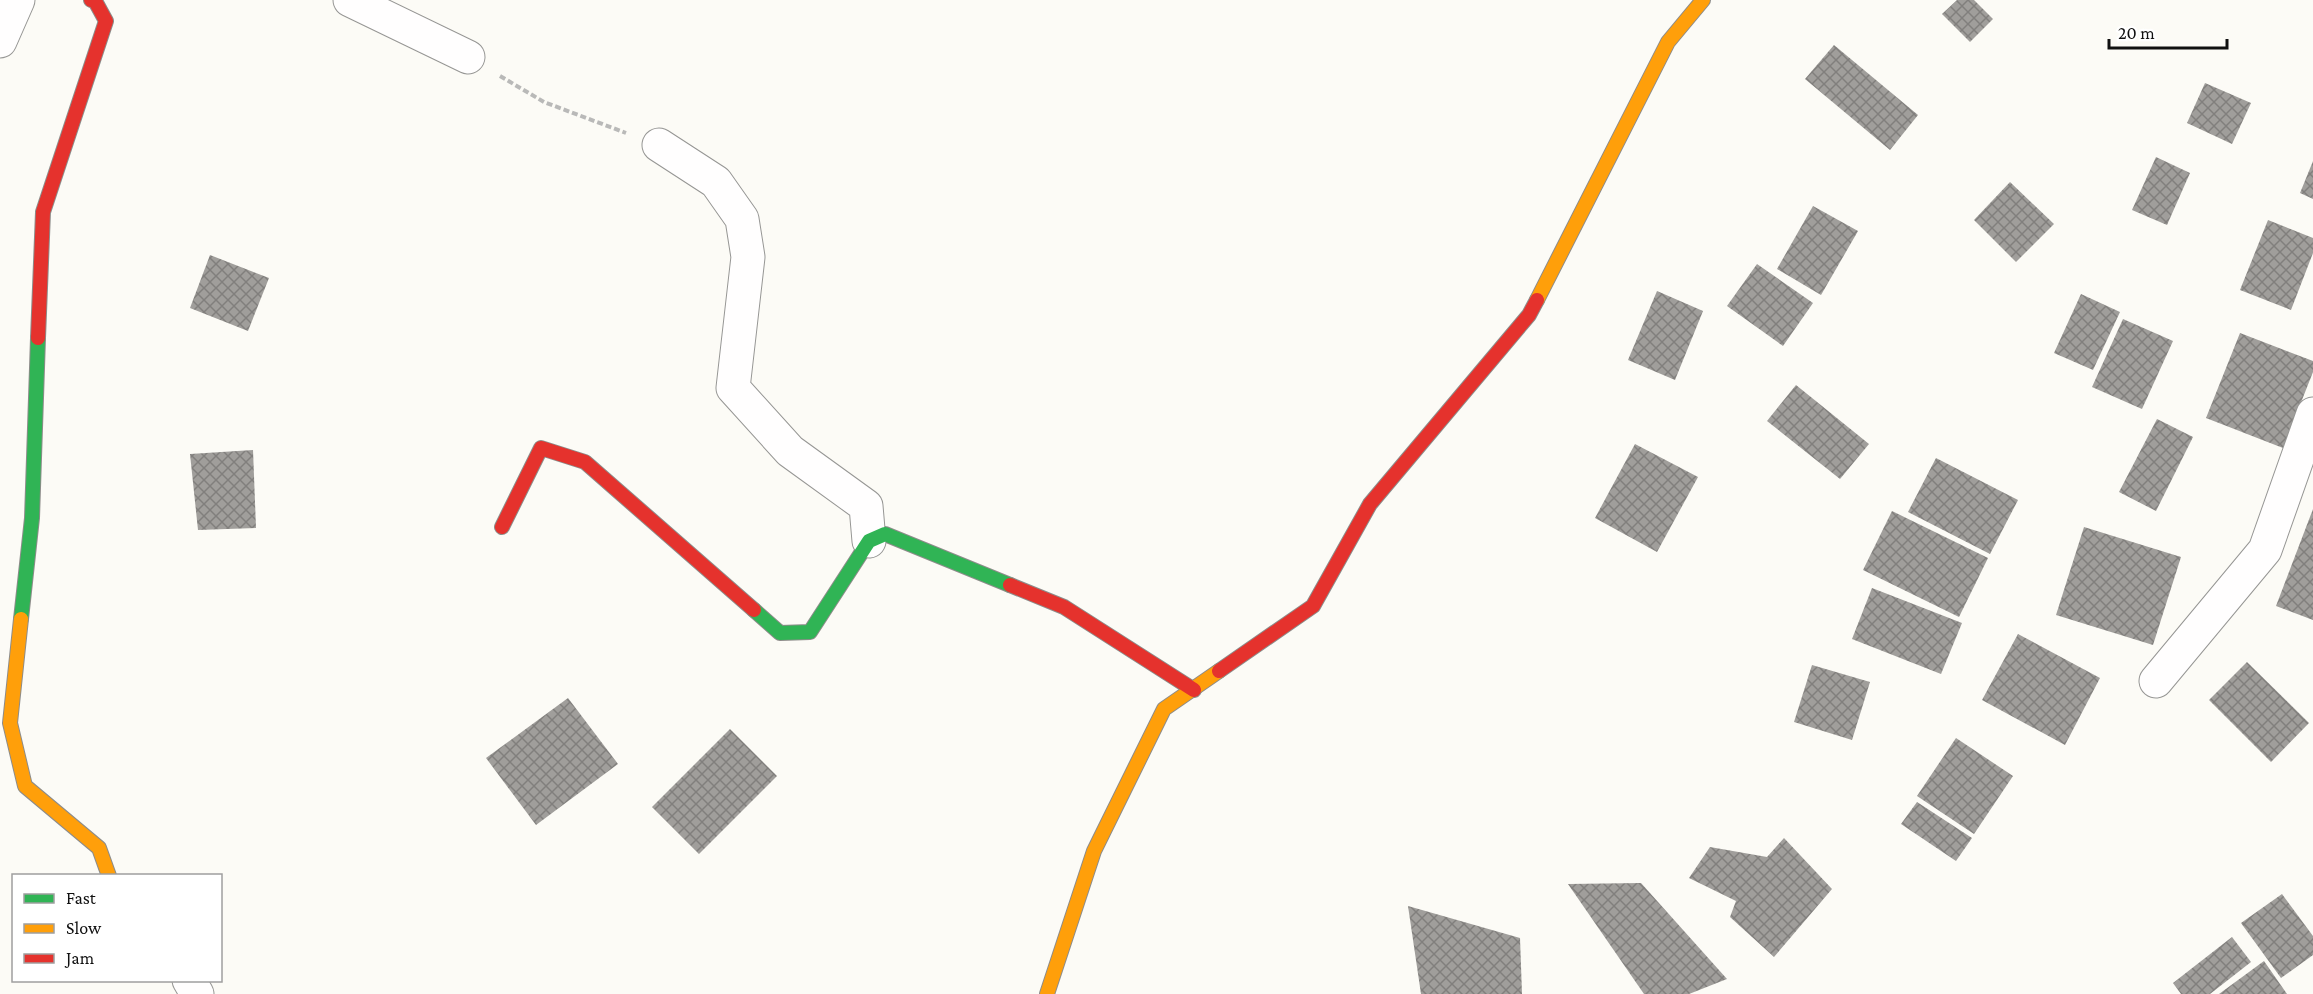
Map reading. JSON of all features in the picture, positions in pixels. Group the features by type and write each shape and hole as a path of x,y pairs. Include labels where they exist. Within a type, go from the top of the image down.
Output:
{"street":[{"path":"0,42 18,0"},
{"path":"96,0 106,21 43,212 32,518 10,723 25,786 99,848 108,874"},
{"path":"350,0 468,57"},
{"path":"1047,994 1094,851 1164,709 1313,606 1370,504 1529,315 1668,42 1703,0"},
{"path":"659,145 716,182 742,219 748,257 733,388 790,451 866,506 869,541"},
{"path":"2156,681 2265,550 2313,414"},
{"path":"502,527 541,448 585,462 780,633 810,632 869,541 885,534 1064,607 1194,690"}],"path":[{"path":"468,57 544,102 659,145"}],"building":[{"path":"1957,0 1974,0 1993,19 1970,42 1942,14"},
{"path":"1834,45 1918,115 1890,150 1805,79"},
{"path":"2205,83 2251,103 2232,144 2187,123"},
{"path":"2156,157 2190,173 2167,225 2132,210"},
{"path":"2313,161 2313,199 2300,193"},
{"path":"2010,182 2054,224 2016,262 1974,220"},
{"path":"1813,206 1858,231 1821,295 1777,269"},
{"path":"2268,220 2313,238 2313,253 2291,310 2240,290"},
{"path":"210,255 269,278 248,331 190,308"},
{"path":"1757,264 1813,303 1783,346 1727,306"},
{"path":"1657,291 1703,311 1675,380 1628,360"},
{"path":"2081,294 2120,312 2093,370 2054,353"},
{"path":"2123,319 2173,341 2142,409 2092,387"},
{"path":"2240,333 2313,361 2313,372 2283,448 2206,418"},
{"path":"1796,385 1869,444 1840,479 1767,421"},
{"path":"2157,419 2193,437 2156,511 2119,492"},
{"path":"1635,444 1698,477 1657,552 1595,518"},
{"path":"253,450 256,528 198,530 190,454"},
{"path":"1936,458 2018,500 1990,554 1908,512"},
{"path":"2313,509 2313,620 2276,606"},
{"path":"1892,511 1988,558 1959,617 1863,570"},
{"path":"2084,527 2181,557 2153,645 2056,615"},
{"path":"1872,588 1962,623 1941,674 1852,639"},
{"path":"2018,634 2100,678 2065,745 1982,700"},
{"path":"2247,662 2309,723 2271,762 2209,700"},
{"path":"1812,665 1870,682 1852,740 1794,722"},
{"path":"568,698 618,764 536,825 486,758"},
{"path":"730,729 777,776 699,854 652,807"},
{"path":"1956,738 2013,776 1974,834 1917,796"},
{"path":"1917,802 1972,838 1956,861 1901,824"},
{"path":"1784,838 1832,889 1774,957 1730,917 1736,901 1689,878 1710,847 1767,857"},
{"path":"1641,883 1727,979 1689,994 1644,994 1568,884"},
{"path":"2282,894 2313,936 2313,955 2281,978 2241,923"},
{"path":"1408,906 1520,938 1522,994 1421,994"},
{"path":"2232,937 2251,962 2210,994 2181,994 2173,983"},
{"path":"2264,961 2287,994 2219,994"}],"traffic: fast":[{"path":"21,619 32,518 38,338"},
{"path":"754,610 780,633 810,632 869,541 885,534 1010,585"}],"traffic: slow":[{"path":"1537,300 1668,42 1703,0"},
{"path":"21,619 10,723 25,786 99,848 108,874"},
{"path":"1047,994 1094,851 1164,709 1219,671"}],"traffic: jam":[{"path":"38,338 43,212 106,21 95,1 91,0"},
{"path":"1219,671 1313,606 1370,504 1529,315 1537,300"},
{"path":"502,527 541,448 585,462 754,610"},
{"path":"1010,585 1064,607 1194,690"}]}
